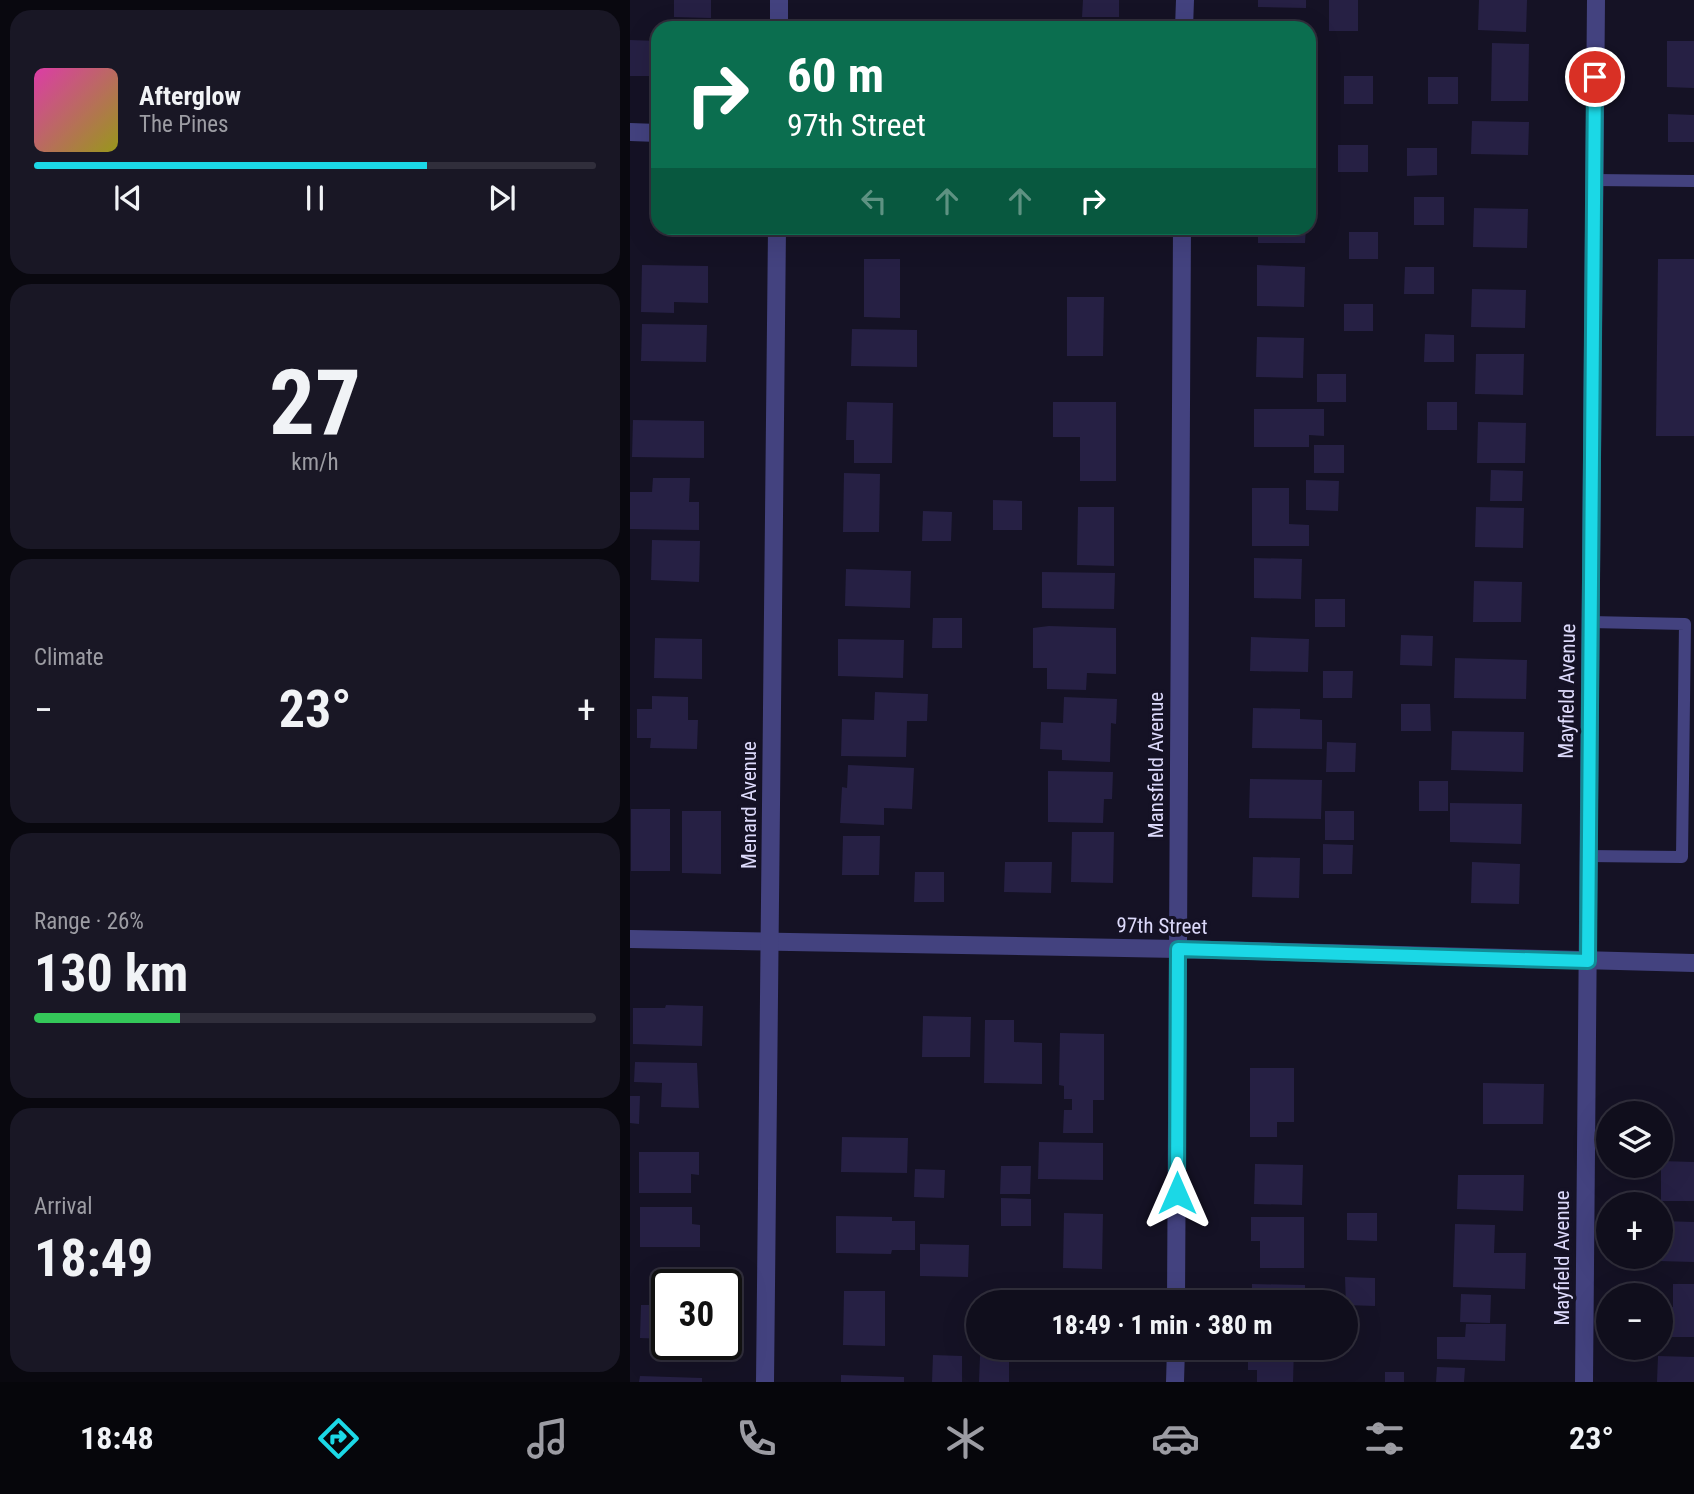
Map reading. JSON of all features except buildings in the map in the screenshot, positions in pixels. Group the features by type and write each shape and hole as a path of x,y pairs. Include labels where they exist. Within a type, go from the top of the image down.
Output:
{"street":[{"path":"779,0 779,21"},
{"path":"1184,21 1185,0"},
{"name":"Mayfield Avenue","path":"1584,1382 1596,0"},
{"path":"630,132 651,132"},
{"name":"Menard Avenue","path":"765,1382 777,235"},
{"name":"Mansfield Avenue","path":"1176,1290 1182,235"},
{"name":"97th Street","path":"630,939 1178,949 1694,963"},
{"path":"1175,1360 1175,1382"}],"lane":[{"path":"1594,180 1694,181"},
{"path":"1588,856 1682,857 1685,624 1590,622"}],"route":[{"path":"1177,1193 1178,949 1588,961 1595,77"}]}
